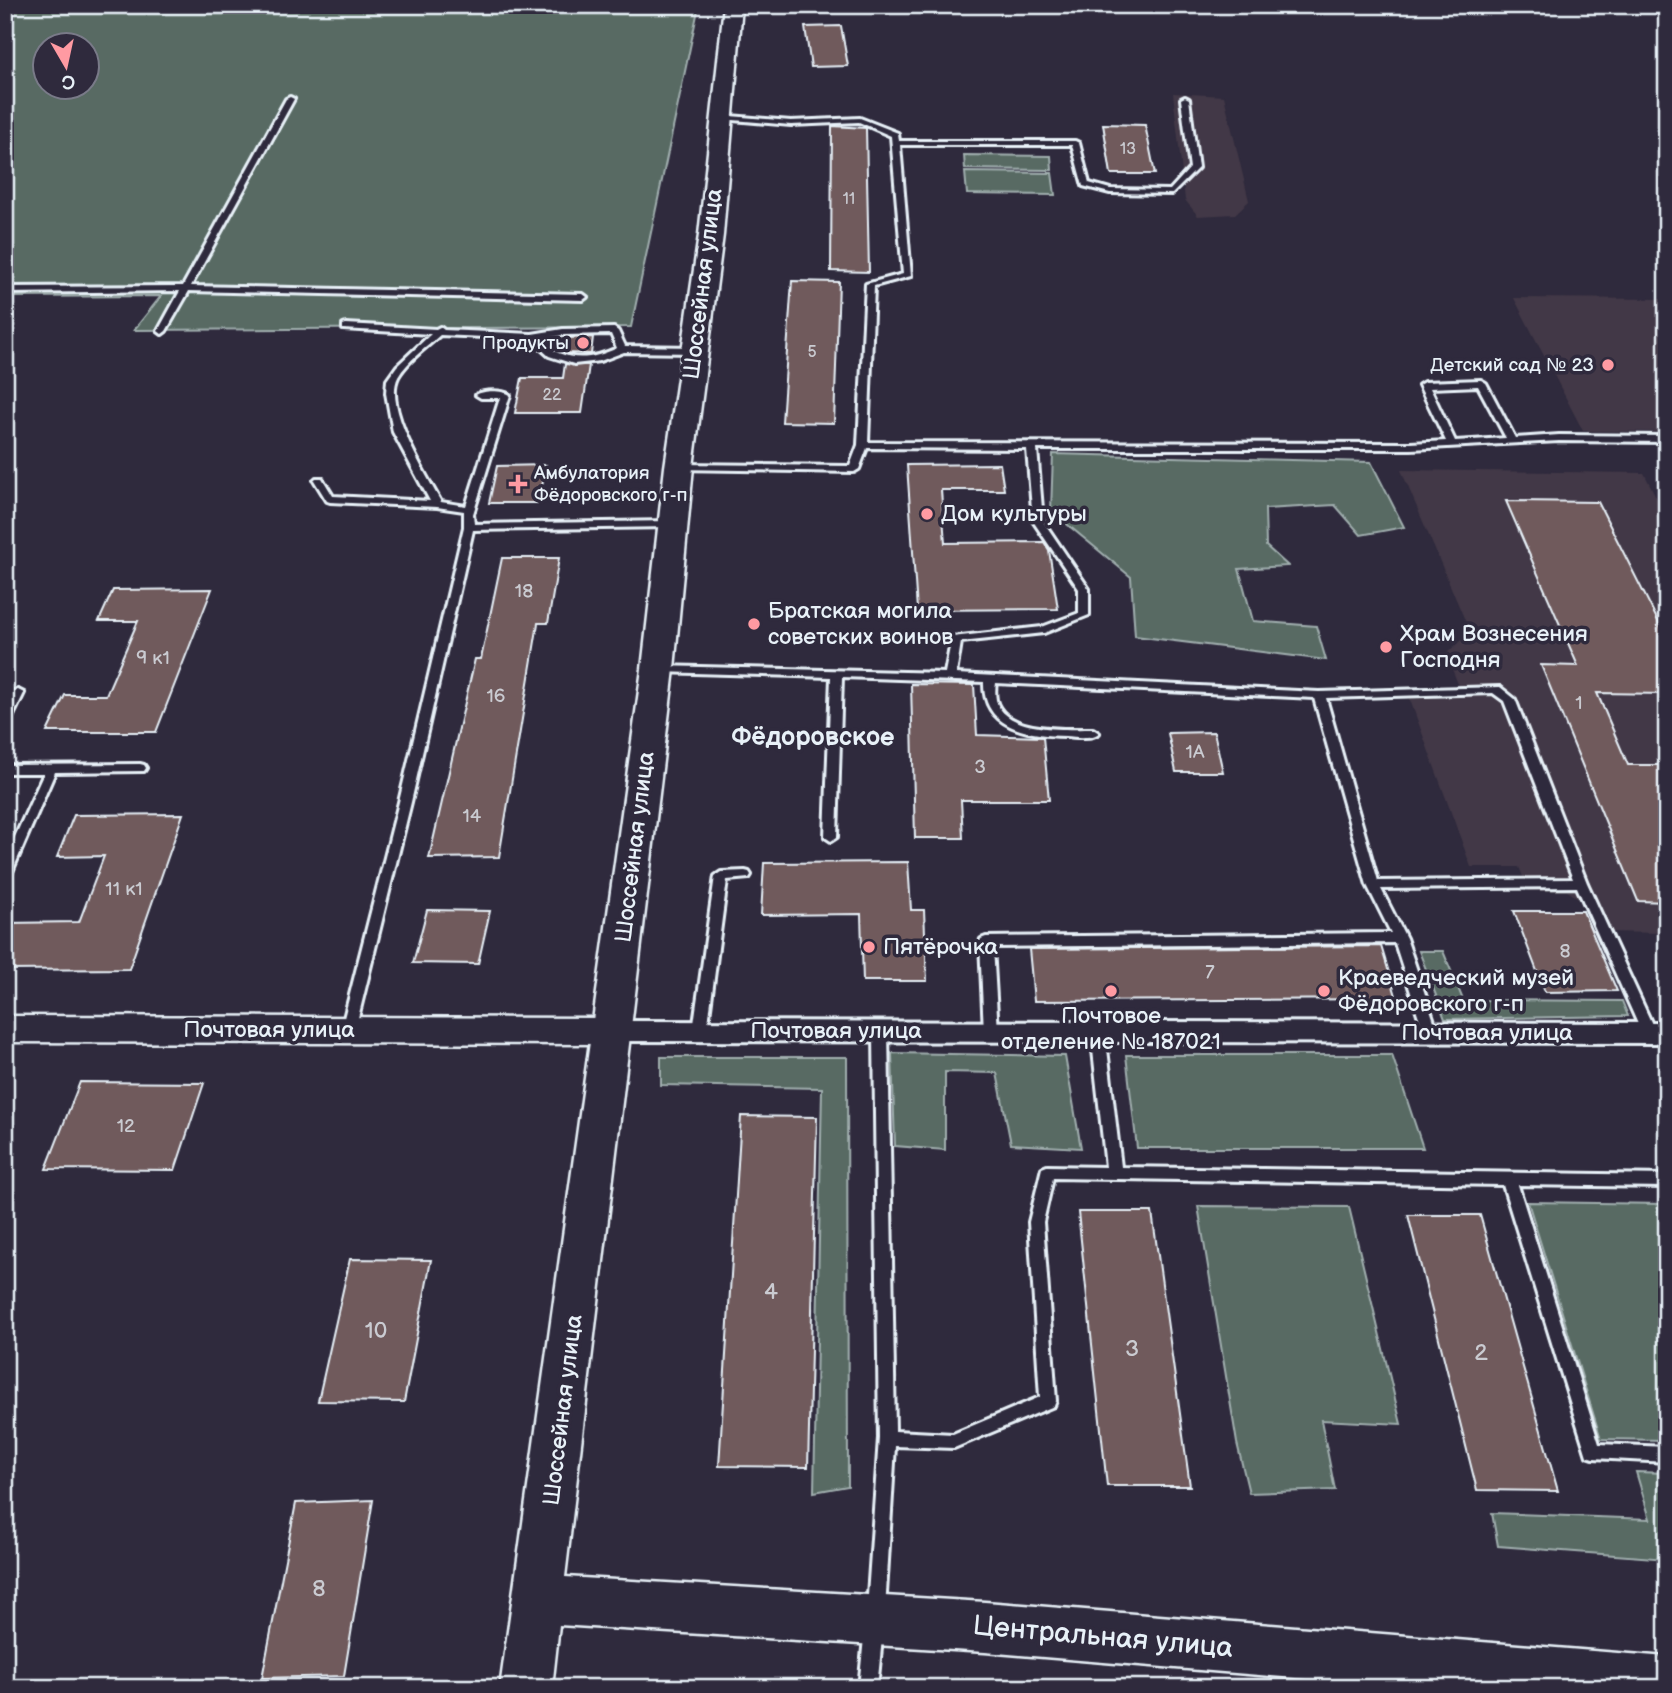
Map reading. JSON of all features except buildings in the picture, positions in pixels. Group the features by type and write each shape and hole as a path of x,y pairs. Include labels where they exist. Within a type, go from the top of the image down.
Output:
{"main road":[{"name":"Шоссейная улица","path":"526,1688 658,669 733,5"},
{"name":"Центральная улица","path":"539,1600 875,1620 1375,1667 1667,1683"}],"street":[{"name":"Почтовая улица","path":"5,1029 1658,1033"}],"lane":[{"path":"162,331 290,99"},
{"path":"896,144 1075,144 1086,184 1110,191 1171,191 1194,168 1185,99"},
{"path":"679,467 854,468 863,445 870,284 907,276 895,135 860,120 791,123 721,117"},
{"path":"5,290 186,288 583,297"},
{"path":"346,327 532,337 563,332 614,331 622,349"},
{"path":"437,504 398,432 391,393 392,380 400,368 440,330"},
{"path":"532,337 544,351 559,360 588,362 606,358 622,349 696,350"},
{"path":"1452,444 1424,385 1481,383 1512,440"},
{"path":"348,1030 469,527 469,509 505,395 481,395"},
{"path":"863,445 1452,444 1512,440 1667,439"},
{"path":"950,677 956,639 1044,630 1084,615 1084,589 1038,521 1032,446"},
{"path":"319,480 330,499 437,504 469,509"},
{"path":"469,527 673,524"},
{"path":"658,669 950,677 1319,695 1496,688 1509,699 1581,883 1658,1033"},
{"path":"831,837 837,675"},
{"path":"990,680 990,700 1001,716 1022,727 1050,732 1093,733"},
{"path":"5,720 18,693"},
{"path":"1319,695 1373,885 1400,938 1431,1033"},
{"path":"5,769 140,768"},
{"path":"5,874 51,769"},
{"path":"700,1031 721,876 746,876"},
{"path":"1373,885 1581,883"},
{"path":"991,1032 986,942 1400,938"},
{"path":"868,1688 887,1438 881,1031"},
{"path":"1098,1032 1114,1172"},
{"path":"887,1438 954,1441 1048,1401 1036,1222 1047,1172 1667,1181"},
{"path":"1509,1179 1593,1451 1667,1455"}],"shaded area":[{"path":"1173,93 1224,96 1249,201 1235,214 1198,216 1185,200"},
{"name":"Детский сад № 23","path":"1514,298 1667,299 1667,432 1583,431"},
{"path":"1401,470 1644,473 1667,518 1667,933 1598,932 1585,902 1567,891 1529,891 1519,867 1471,867 1409,697 1462,694 1446,654 1470,632"}],"green space":[{"path":"5,5 699,5 631,327 134,330 161,296 5,297"},
{"path":"964,155 1051,156 1052,170 965,169"},
{"path":"965,172 1052,173 1055,195 967,194"},
{"path":"1053,454 1371,462 1404,527 1361,535 1335,505 1265,509 1266,546 1288,566 1239,569 1253,621 1316,626 1326,660 1135,636 1131,577 1051,511"},
{"path":"1419,951 1443,951 1463,1000 1622,1001 1628,1016 1445,1019"},
{"path":"892,1053 1065,1056 1081,1148 1011,1144 997,1073 945,1072 945,1150 895,1146"},
{"path":"1126,1055 1392,1055 1423,1148 1137,1148"},
{"path":"661,1057 847,1057 848,1486 814,1492 822,1088 661,1085"},
{"path":"1528,1202 1666,1204 1667,1440 1601,1439"},
{"path":"1198,1206 1349,1207 1401,1424 1321,1420 1335,1490 1249,1493 1237,1443"},
{"path":"1636,1472 1667,1473 1667,1559 1498,1546 1492,1513 1650,1519"}],"place":[{"name":"Продукты","path":"583,343"},
{"name":"Детский сад № 23","path":"1608,365"},
{"name":"Амбулатория Фёдоровского г-п","path":"518,484"},
{"name":"Дом культуры","path":"927,514"},
{"name":"Братская могила советских воинов","path":"754,624"},
{"name":"Храм Вознесения Господня","path":"1386,647"},
{"name":"Пятёрочка","path":"869,947"},
{"name":"Почтовое отделение № 187021","path":"1111,991"},
{"name":"Краеведческий музей Фёдоровского г-п","path":"1324,991"}],"district":[{"name":"Фёдоровское","path":"813,737"}]}
